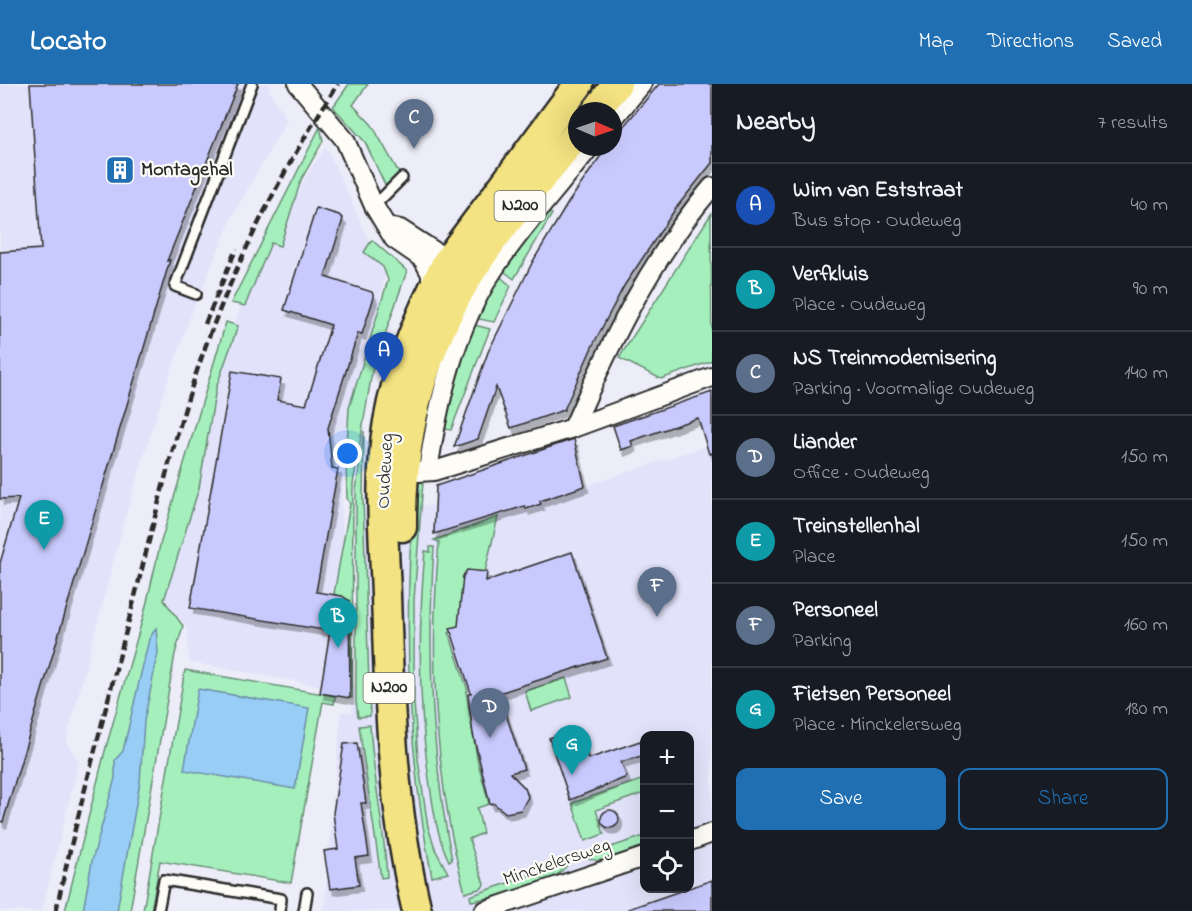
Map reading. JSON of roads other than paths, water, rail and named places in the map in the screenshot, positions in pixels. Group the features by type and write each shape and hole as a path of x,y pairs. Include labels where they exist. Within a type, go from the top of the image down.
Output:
{"main road":[{"name":"Oudeweg","path":"435,911 413,790 404,717 404,477 389,418 408,347 431,292 448,260 579,84"},
{"path":"603,102 617,84"},
{"name":"Oudeweg","path":"417,911 398,810 391,738 404,477 410,421 440,331 480,259 568,146"},
{"path":"440,331 437,314 457,271 448,260"}],"street":[{"path":"298,84 345,140 393,239 423,259 430,273 431,292"},
{"path":"622,108 642,84"},
{"name":"Oudeweg","path":"404,477 443,394 472,309 494,268 583,156"},
{"path":"573,428 605,356 642,286 712,187"},
{"path":"388,226 400,229 448,260"},
{"path":"404,477 573,428 712,377"},
{"path":"694,840 712,833"},
{"name":"Minckelersweg","path":"484,911 640,859"}],"lane":[{"path":"196,294 175,286 252,84"},
{"path":"375,206 402,178"},
{"path":"158,911 164,880 281,899 280,911"},
{"path":"304,911 307,893"}],"water":[{"path":"156,628 158,653 144,721 140,782 117,911 83,911 92,861 115,778 115,760 123,751 149,639"},
{"path":"198,689 309,708 295,789 184,770"}],"railway":[{"path":"56,911 157,510 195,375 220,308 265,209 338,84"},
{"path":"205,324 236,249"}],"place":[{"name":"NS Treinmodernisering","path":"414,149"},
{"name":"Montagehal","path":"120,170"},
{"name":"Wim van Eststraat","path":"384,382"},
{"name":"Treinstellenhal","path":"44,550"},
{"name":"Personeel","path":"657,617"},
{"name":"Verfkluis","path":"338,648"},
{"name":"Liander","path":"490,738"},
{"name":"Fietsen Personeel","path":"572,775"}]}
